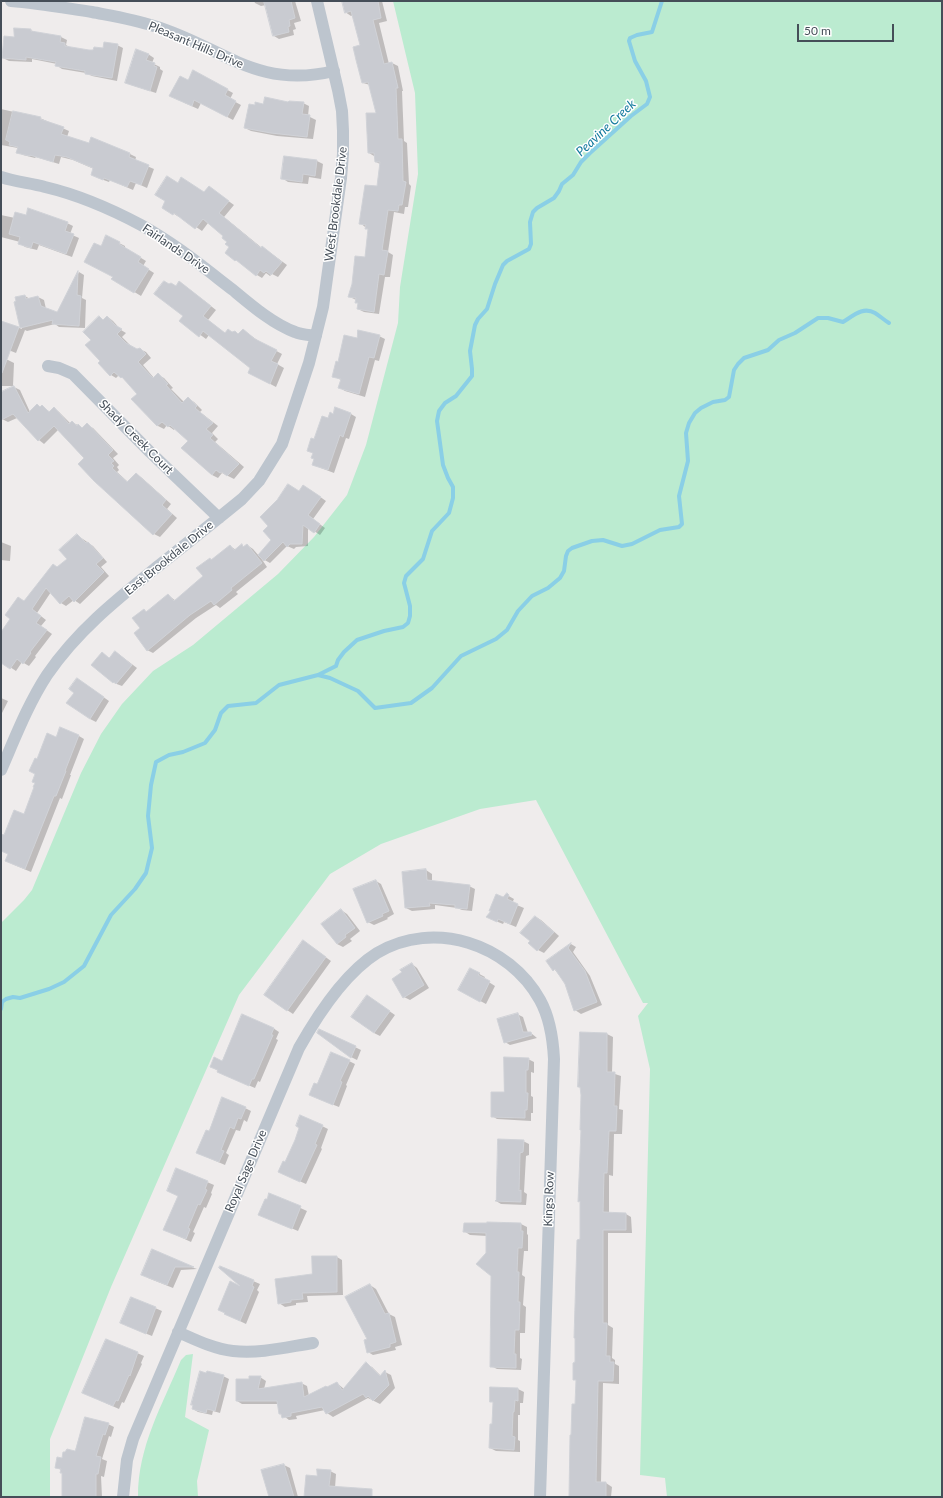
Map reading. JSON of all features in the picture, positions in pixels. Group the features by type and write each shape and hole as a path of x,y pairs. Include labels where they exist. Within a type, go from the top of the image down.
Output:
{"street":[{"name":"Pleasant Hills Drive","path":"11,1 66,4 155,26 174,33 230,60 271,74 317,76 334,71"},
{"name":"West Brookdale Drive","path":"316,336 323,307 343,154 342,111 317,1"},
{"name":"Fairlands Drive","path":"1,177 68,193 141,225 185,253 274,321 296,332 316,336"},
{"name":"East Brookdale Drive","path":"1,770 35,696 47,676 69,646 102,612 242,499 259,481 282,444 307,370 316,336"},
{"name":"Shady Creek Court","path":"48,366 59,368 73,374 150,452 219,518"},
{"name":"Royal Sage Drive","path":"123,1497 127,1460 133,1439 298,1048 347,978 362,963 378,952 396,944 413,940 434,938 466,941"},
{"name":"Kings Row","path":"466,941 485,948 502,958 517,970 541,1001 549,1021 553,1040 554,1059 540,1497"},
{"path":"178,1332 214,1347 233,1351 266,1351 313,1343"}],"green space":[{"path":"393,1 942,1 942,1497 667,1497 665,1478 640,1475 650,1069 638,1016 648,1003 643,1003 536,800 480,809 381,844 330,874 239,995 111,1287 50,1439 50,1497 1,1497 1,923 32,890 81,773 101,734 122,704 153,671 193,645 278,574 314,537 347,495 366,445 398,323 400,287 418,174 415,93"},
{"path":"193,1354 185,1417 209,1430 197,1481 198,1497 138,1497 142,1461 152,1427 181,1360 186,1355"}],"building":[{"path":"264,1 291,1 295,18 289,20 289,32 273,36"},
{"path":"342,1 378,1 381,18 373,20 384,64 392,62 398,88 396,88 398,139 402,139 403,181 406,182 402,205 399,205 398,211 388,210 382,250 388,251 384,275 379,274 374,312 357,309 358,303 355,303 356,298 348,297 352,284 355,256 365,257 368,229 365,229 366,225 359,224 365,185 377,186 380,162 375,162 374,153 368,153 366,113 376,113 368,82 362,83 356,60 353,47 360,45 351,11 345,13"},
{"path":"14,28 31,29 31,31 61,36 60,42 65,43 65,46 89,50 93,50 94,47 103,48 104,42 118,44 112,78 85,74 85,71 55,66 56,62 26,57 26,60 2,58 4,36 14,37"},
{"path":"136,49 149,54 146,60 155,63 154,66 157,67 150,91 125,83"},
{"path":"193,70 228,89 225,95 236,101 227,117 194,100 192,106 169,96 180,76 188,80"},
{"path":"265,97 288,102 304,102 302,114 310,115 307,137 244,128 249,104 255,105 255,102 263,104"},
{"path":"13,111 41,117 40,119 64,127 61,134 89,143 91,137 130,153 129,157 149,165 141,185 130,181 127,187 104,178 103,180 91,175 93,168 67,157 55,155 53,162 30,155 16,153 18,147 9,145 10,142 6,140"},
{"path":"284,156 317,160 315,176 303,174 302,182 281,179"},
{"path":"167,176 178,183 181,177 204,192 209,186 229,201 219,213 261,248 262,246 282,262 271,275 266,271 264,273 260,270 256,276 225,253 229,247 225,244 227,242 222,238 223,236 203,219 195,229 174,213 173,215 162,208 165,201 155,195"},
{"path":"28,208 68,222 65,231 74,234 66,254 33,242 31,248 18,244 20,237 9,234 15,212 26,215"},
{"path":"106,235 120,242 119,244 141,257 138,262 149,269 134,293 111,279 113,277 84,262 94,243 101,246"},
{"path":"78,271 77,295 81,296 79,326 52,324 53,320 20,328 14,302 16,301 15,297 25,295 26,299 38,296 41,306 57,312"},
{"path":"164,281 176,286 179,281 211,306 203,316 225,333 228,329 232,332 235,331 238,334 243,329 255,339 277,350 271,361 278,364 270,384 248,373 250,368 203,331 199,337 179,321 183,316 154,294"},
{"path":"99,316 103,320 107,316 115,325 122,329 117,334 126,343 137,349 140,348 146,354 138,362 153,378 158,373 168,384 166,385 182,403 188,397 197,406 195,408 213,423 206,429 213,435 210,438 239,464 227,476 216,470 212,475 181,448 188,441 170,425 168,427 162,422 157,426 131,399 137,394 122,377 121,378 114,372 110,376 98,363 100,361 85,345 91,340 83,332"},
{"path":"1,321 19,327 2,373 1,373"},
{"path":"358,330 380,335 374,358 369,357 359,394 338,388 341,379 332,377 336,361 338,362 344,335 357,338"},
{"path":"14,386 28,413 37,404 40,407 42,405 49,412 54,407 69,424 72,421 77,426 78,424 82,428 87,423 113,450 108,455 114,461 111,463 114,466 112,468 127,482 136,473 166,500 162,505 172,514 153,535 94,481 78,464 84,458 54,426 38,441 13,414 1,420 1,392"},
{"path":"335,407 351,413 343,437 340,435 328,470 312,465 314,459 311,458 313,453 307,451 311,438 314,439 322,416 328,418 330,412 333,414"},
{"path":"288,484 299,491 303,485 321,497 308,515 320,524 314,533 303,525 302,544 290,544 287,547 283,542 264,561 258,555 271,540 263,531 268,526 260,517 277,500"},
{"path":"77,534 86,543 88,542 103,558 96,564 104,572 74,602 69,596 60,604 46,588 32,609 41,616 36,623 47,630 30,652 31,653 23,664 17,659 10,669 1,663 1,632 10,619 5,615 18,597 24,601 53,564 57,567 67,559 59,550"},
{"path":"242,544 243,547 247,544 262,563 231,588 232,590 214,605 211,601 190,615 147,651 134,633 140,628 132,618 144,609 146,612 168,594 174,601 203,576 196,568 210,558 211,560 230,545 234,550"},
{"path":"115,651 132,665 116,684 91,665 102,652 109,658"},
{"path":"77,678 104,697 90,719 66,703 74,693 69,689"},
{"path":"60,727 79,735 56,796 54,796 25,869 5,861 8,854 1,851 1,834 4,835 14,810 24,814 35,783 32,782 35,774 29,771 35,758 37,759 47,733 56,737"},
{"path":"426,869 427,880 470,885 467,909 455,908 455,905 429,903 430,906 405,908 402,872"},
{"path":"376,880 389,911 382,914 383,916 367,923 353,889"},
{"path":"507,893 509,895 507,899 518,904 510,924 498,919 497,922 486,917 491,911 489,911 496,894 503,897"},
{"path":"341,909 355,928 345,935 346,937 337,944 321,924"},
{"path":"535,916 554,932 537,951 528,943 530,941 520,933"},
{"path":"303,940 326,957 287,1011 264,995"},
{"path":"571,943 568,948 585,971 597,1002 574,1011 565,984 555,969 553,971 546,961"},
{"path":"412,963 424,985 403,998 392,979 402,972 400,970"},
{"path":"470,968 480,973 478,975 490,981 480,1002 458,990"},
{"path":"367,995 390,1011 374,1033 351,1017"},
{"path":"518,1013 523,1032 531,1032 532,1035 504,1043 497,1019"},
{"path":"242,1014 274,1028 271,1035 273,1035 254,1079 252,1079 249,1086 217,1072 218,1070 210,1067 214,1057 222,1061"},
{"path":"319,1029 356,1046 351,1058 317,1033"},
{"path":"580,1032 607,1033 607,1072 615,1072 614,1106 617,1106 616,1131 609,1131 607,1173 604,1173 603,1212 626,1213 626,1230 603,1230 603,1323 607,1323 606,1356 610,1356 610,1362 614,1362 613,1381 598,1381 596,1482 606,1482 606,1497 569,1497 570,1435 572,1404 575,1404 576,1380 573,1380 573,1363 575,1362 574,1338 577,1240 580,1239 580,1201 578,1202 581,1095 580,1087 578,1087"},
{"path":"331,1052 350,1060 340,1081 342,1082 333,1105 309,1095 314,1083 317,1084"},
{"path":"504,1057 529,1058 528,1070 526,1070 526,1093 528,1093 525,1118 491,1117 491,1092 504,1092"},
{"path":"222,1097 246,1107 241,1119 238,1118 234,1129 230,1127 221,1150 224,1151 219,1162 196,1153 206,1130 209,1131"},
{"path":"300,1115 323,1125 315,1144 317,1145 300,1182 278,1172 283,1161 285,1162 295,1140 299,1128 296,1126"},
{"path":"498,1139 524,1140 523,1152 520,1153 519,1191 521,1190 521,1202 495,1201"},
{"path":"176,1168 208,1181 205,1189 207,1190 200,1205 198,1204 188,1228 190,1229 186,1239 163,1230 178,1196 167,1191"},
{"path":"269,1193 301,1206 292,1229 258,1215"},
{"path":"464,1223 521,1223 521,1231 523,1231 522,1248 518,1248 518,1302 520,1302 519,1330 515,1330 514,1354 516,1354 516,1368 490,1367 491,1276 476,1264 486,1253 486,1233 463,1232"},
{"path":"152,1249 194,1267 175,1267 167,1285 141,1275"},
{"path":"312,1256 337,1256 337,1292 302,1293 303,1299 291,1300 291,1302 278,1304 275,1279 312,1274"},
{"path":"220,1266 254,1280 252,1286 254,1287 240,1321 218,1310 230,1281 240,1286 219,1268"},
{"path":"370,1284 385,1314 389,1313 396,1342 390,1344 390,1347 367,1353 364,1340 367,1339 345,1297"},
{"path":"131,1297 156,1307 146,1334 120,1323"},
{"path":"106,1339 138,1352 130,1376 129,1375 118,1401 116,1400 113,1406 82,1393"},
{"path":"366,1362 380,1376 385,1370 389,1385 373,1401 368,1396 366,1398 363,1394 326,1414 322,1407 291,1413 291,1416 282,1418 281,1414 279,1414 277,1401 236,1401 236,1379 249,1379 249,1376 261,1376 258,1389 302,1382 304,1397 337,1382 342,1390"},
{"path":"200,1371 224,1375 215,1411 207,1409 206,1413 192,1409 193,1405 191,1405"},
{"path":"490,1387 518,1388 518,1401 515,1400 513,1412 512,1436 515,1437 514,1450 489,1448 493,1402 490,1402"},
{"path":"85,1417 109,1423 105,1435 103,1434 96,1456 101,1457 98,1474 96,1474 96,1497 62,1497 62,1473 60,1473 61,1469 55,1468 57,1457 62,1458 63,1452 67,1449 75,1451"},
{"path":"284,1464 294,1497 269,1497 261,1470"},
{"path":"317,1469 331,1470 329,1486 372,1489 372,1497 304,1497 306,1475 317,1476"}],"waterway":[{"name":"Peavine Creek","path":"1,1009 2,1002 6,999 13,997 20,998 49,989 64,982 84,966 111,915 135,889 146,873 152,848 148,816 151,785 156,762 169,755 183,752 205,743 215,730 221,713 228,706 256,703 279,685 318,675 336,666 338,660 344,652 357,640 384,631 403,627 408,623 410,606 404,583 406,576 423,559 432,531 449,513 453,498 453,487 443,465 437,421 439,411 445,403 456,396 472,376 470,351 475,325 487,309 503,265 507,261 529,249 531,244 530,222 533,212 554,198 562,184 573,175 581,162 631,116 647,104 650,97 646,81 635,61 629,41 630,38 637,35 652,32 662,1"},
{"path":"318,675 330,678 358,691 375,708 411,703 432,688 461,656 496,639 507,630 518,611 532,596 548,588 560,578 564,571 566,556 568,551 572,548 592,541 603,540 622,546 632,544 660,530 679,527 682,524 679,496 688,461 686,433 689,423 695,413 701,408 713,402 725,400 729,397 734,370 744,358 768,350 779,340 795,333 818,318 828,318 843,322 862,311 871,311 889,323"}]}
